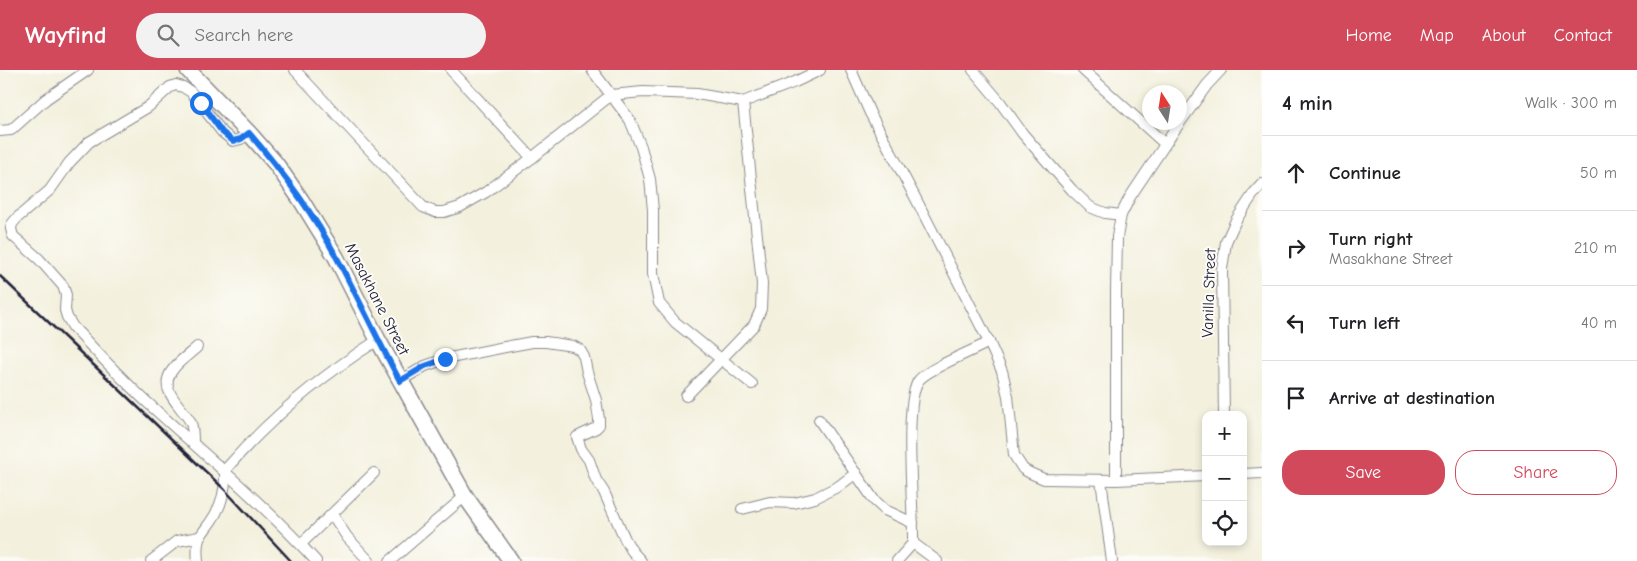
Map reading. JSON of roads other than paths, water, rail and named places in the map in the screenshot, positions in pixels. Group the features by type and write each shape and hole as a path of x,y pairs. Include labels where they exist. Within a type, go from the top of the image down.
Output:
{"street":[{"path":"0,131 12,130 46,99 88,70"},
{"name":"Masakhane Street","path":"188,70 276,164 322,233 400,381 465,496 511,561"},
{"path":"295,70 422,207 435,212 444,212 460,207 486,192 611,95 644,92 697,94 743,102 820,70"},
{"path":"451,70 532,158"},
{"path":"592,70 630,120 641,147 650,179 653,274 659,303 675,322 752,384"},
{"path":"851,70 870,114 916,199 1002,371 1008,396 1014,455 1023,469 1030,474 1044,479 1116,480 1202,476"},
{"path":"972,70 1000,102 1023,134 1072,190 1090,207 1105,213 1121,215"},
{"path":"1083,70 1165,144"},
{"path":"1116,480 1117,236 1121,215 1130,197 1165,144 1207,85 1221,70"},
{"path":"249,133 241,139 233,141 222,132 191,92 176,85 170,87 148,107 84,147 69,163 50,190 17,218 12,224 11,229 13,236 39,259 63,286 66,295 65,310 67,318 73,327 147,402 225,470 316,561"},
{"path":"686,396 754,325 761,309 762,284 743,102"},
{"name":"Vanilla Street","path":"1224,411 1222,270 1226,242 1236,220 1262,184"},
{"path":"198,561 197,551 200,537 220,504 224,489 225,470 250,441 316,382 378,340"},
{"path":"400,381 425,366 445,359 518,344 546,342 573,346 580,350 584,357 596,400 599,419 596,428 577,437 625,539 640,561"},
{"path":"897,561 912,543 910,420 912,398 918,380 936,368 989,342"},
{"path":"194,443 192,425 174,401 168,384 169,376 173,369 197,347"},
{"path":"819,420 874,500 885,510 912,523"},
{"path":"301,544 374,473"},
{"path":"742,510 770,502 794,503 815,498 839,486 856,473"},
{"path":"1247,474 1262,473"},
{"path":"1102,480 1112,561"},
{"path":"390,561 465,496"},
{"path":"332,514 347,536 369,561"},
{"path":"151,561 177,540 200,537"},
{"path":"912,543 937,561"}],"railway":[{"path":"0,276 224,489 291,561"}]}
